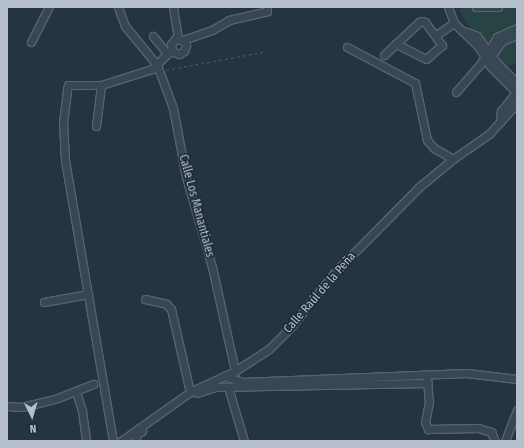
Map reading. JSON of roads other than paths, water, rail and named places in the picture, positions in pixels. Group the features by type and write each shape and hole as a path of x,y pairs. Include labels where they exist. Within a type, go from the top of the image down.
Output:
{"street":[{"path":"31,42 49,7"},
{"name":"Calle Los Manantiales","path":"118,7 125,26 158,68 176,118 186,177 212,267 235,371"},
{"path":"153,36 169,51 182,53 186,48 181,39 173,7"},
{"path":"113,441 65,160 63,123 68,85 101,85 158,68 169,51 173,41 212,30 229,20 267,11 267,7"},
{"path":"448,7 454,23 464,31 486,58 505,76 517,91 501,111 500,122"},
{"path":"476,7 498,7"},
{"path":"384,55 421,21 425,22 436,35 441,42 442,47 428,59 396,44"},
{"path":"436,35 454,23"},
{"path":"486,58 498,38 517,28"},
{"path":"456,92 502,41 517,35"},
{"path":"347,47 415,83 427,140 434,148 453,159"},
{"path":"505,76 517,83"},
{"path":"96,126 101,85"},
{"name":"Calle Raúl de la Peña","path":"121,441 190,392 235,371 281,338 334,273 418,187 453,159 481,140 517,103"},
{"path":"44,302 88,294"},
{"path":"145,299 166,304 172,308 190,392"},
{"path":"224,376 242,382 467,373 517,379"},
{"path":"426,375 429,402 425,422 428,429 478,428 491,432 495,441"},
{"path":"135,441 137,434 195,394 208,388 428,383"},
{"path":"7,406 37,404 76,392 93,384"},
{"path":"228,387 244,441"},
{"path":"76,392 82,411 86,441"},
{"path":"505,441 517,410"}]}
